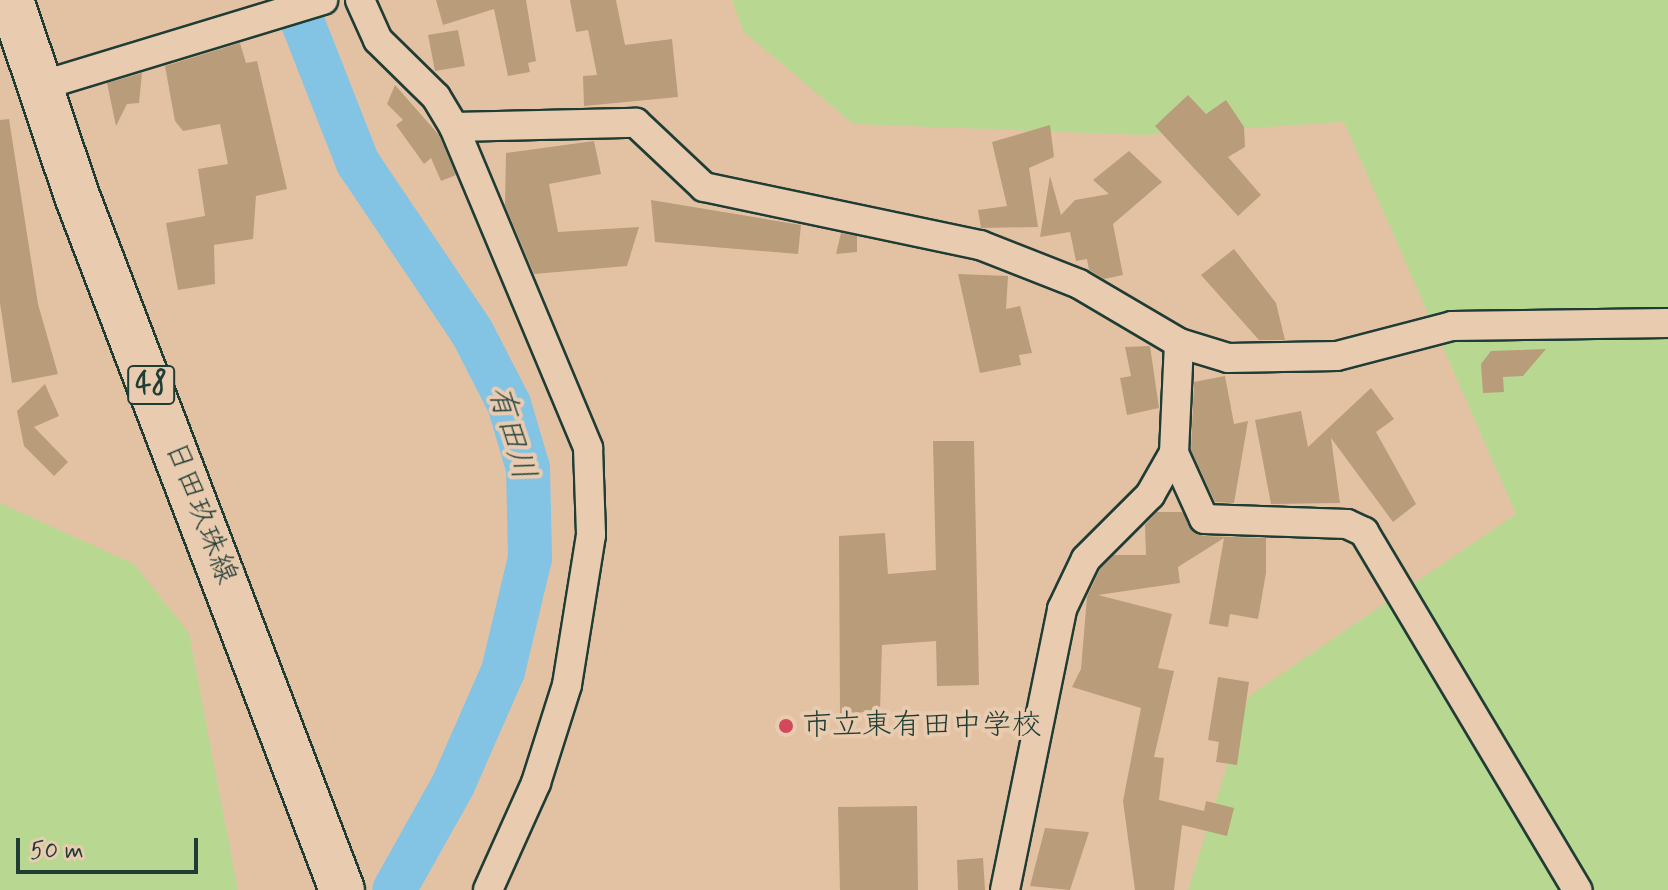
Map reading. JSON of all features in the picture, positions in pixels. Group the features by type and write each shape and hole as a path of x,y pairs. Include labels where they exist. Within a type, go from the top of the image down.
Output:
{"main road":[{"name":"日田玖珠線","path":"11,0 40,86 342,890"}],"street":[{"path":"40,86 246,20 323,0"},
{"path":"360,0 378,40 436,97 454,127 573,401 589,462 591,535 567,685 536,783 488,890"},
{"path":"454,127 636,123 704,187 980,245 1079,284 1179,343 1228,358 1279,362 1337,356 1452,326 1668,323"},
{"path":"1179,343 1174,453 1204,519 1347,524 1364,532 1577,890"},
{"path":"1005,890 1062,609 1086,559 1150,495 1174,453"}],"green space":[{"path":"732,0 1668,0 1668,890 1188,890 1249,696 1516,514 1344,122 1143,135 853,124 743,31"},
{"path":"0,503 134,564 189,633 238,890 0,890"}],"building":[{"path":"436,0 526,0 536,61 528,63 530,72 508,76 494,9 443,25"},
{"path":"570,0 616,0 625,45 672,39 678,97 584,106 583,76 597,75 588,30 576,32"},
{"path":"458,30 465,66 435,71 428,35"},
{"path":"240,43 246,63 257,61 287,189 256,196 253,239 214,245 215,284 178,290 166,223 205,216 198,169 228,164 220,124 183,131 175,121 165,66"},
{"path":"142,73 139,103 127,104 116,126 107,83"},
{"path":"395,85 439,135 456,175 441,181 431,158 424,164 396,125 403,120 387,104"},
{"path":"1188,95 1206,114 1226,100 1244,127 1245,147 1228,157 1261,195 1238,216 1155,126"},
{"path":"9,119 38,304 58,374 12,383 0,303 0,120"},
{"path":"1050,125 1054,157 1029,168 1038,227 981,228 978,210 1007,206 992,142"},
{"path":"594,141 601,174 549,184 558,232 639,227 627,266 534,274 505,205 506,153"},
{"path":"1129,151 1162,182 1113,224 1123,275 1104,279 1089,270 1087,259 1076,261 1070,232 1040,237 1050,176 1061,215 1075,200 1109,194 1093,180"},
{"path":"651,200 801,225 798,254 655,242"},
{"path":"841,233 857,236 857,252 836,254"},
{"path":"1234,249 1276,303 1285,340 1259,340 1201,275"},
{"path":"958,274 1008,276 1006,309 1020,306 1032,353 1019,355 1021,365 980,373"},
{"path":"1150,346 1159,408 1127,415 1120,378 1131,376 1125,347"},
{"path":"1546,349 1523,376 1503,377 1504,392 1483,393 1481,364 1491,351"},
{"path":"1225,376 1234,424 1248,421 1234,503 1215,502 1191,450 1194,382"},
{"path":"45,384 59,416 34,427 68,462 54,476 24,446 17,411"},
{"path":"1371,388 1394,419 1376,432 1416,504 1393,522 1331,438 1340,503 1271,504 1255,420 1301,411 1308,447"},
{"path":"933,441 974,441 979,685 937,686 936,641 882,645 880,711 840,714 839,536 885,533 888,574 936,570"},
{"path":"1157,512 1182,512 1203,536 1266,538 1266,573 1258,619 1230,614 1228,627 1209,624 1224,538 1178,567 1180,583 1098,595 1172,614 1158,668 1174,671 1154,757 1164,758 1159,800 1204,811 1206,801 1234,808 1227,836 1182,825 1174,890 1135,890 1123,801 1141,708 1072,687 1081,669 1087,597 1100,569 1114,555 1146,555 1145,525"},
{"path":"1218,677 1249,682 1237,765 1216,762 1219,742 1208,740"},
{"path":"917,806 918,890 840,890 838,807"},
{"path":"1045,828 1089,832 1070,890 1030,886"},
{"path":"983,858 985,890 958,890 957,860"}],"waterway":[{"name":"有田川","path":"294,0 358,163 472,332 509,404 528,468 530,558 503,671 453,785 394,890"}],"place":[{"name":"市立東有田中学校","path":"786,726"}]}
